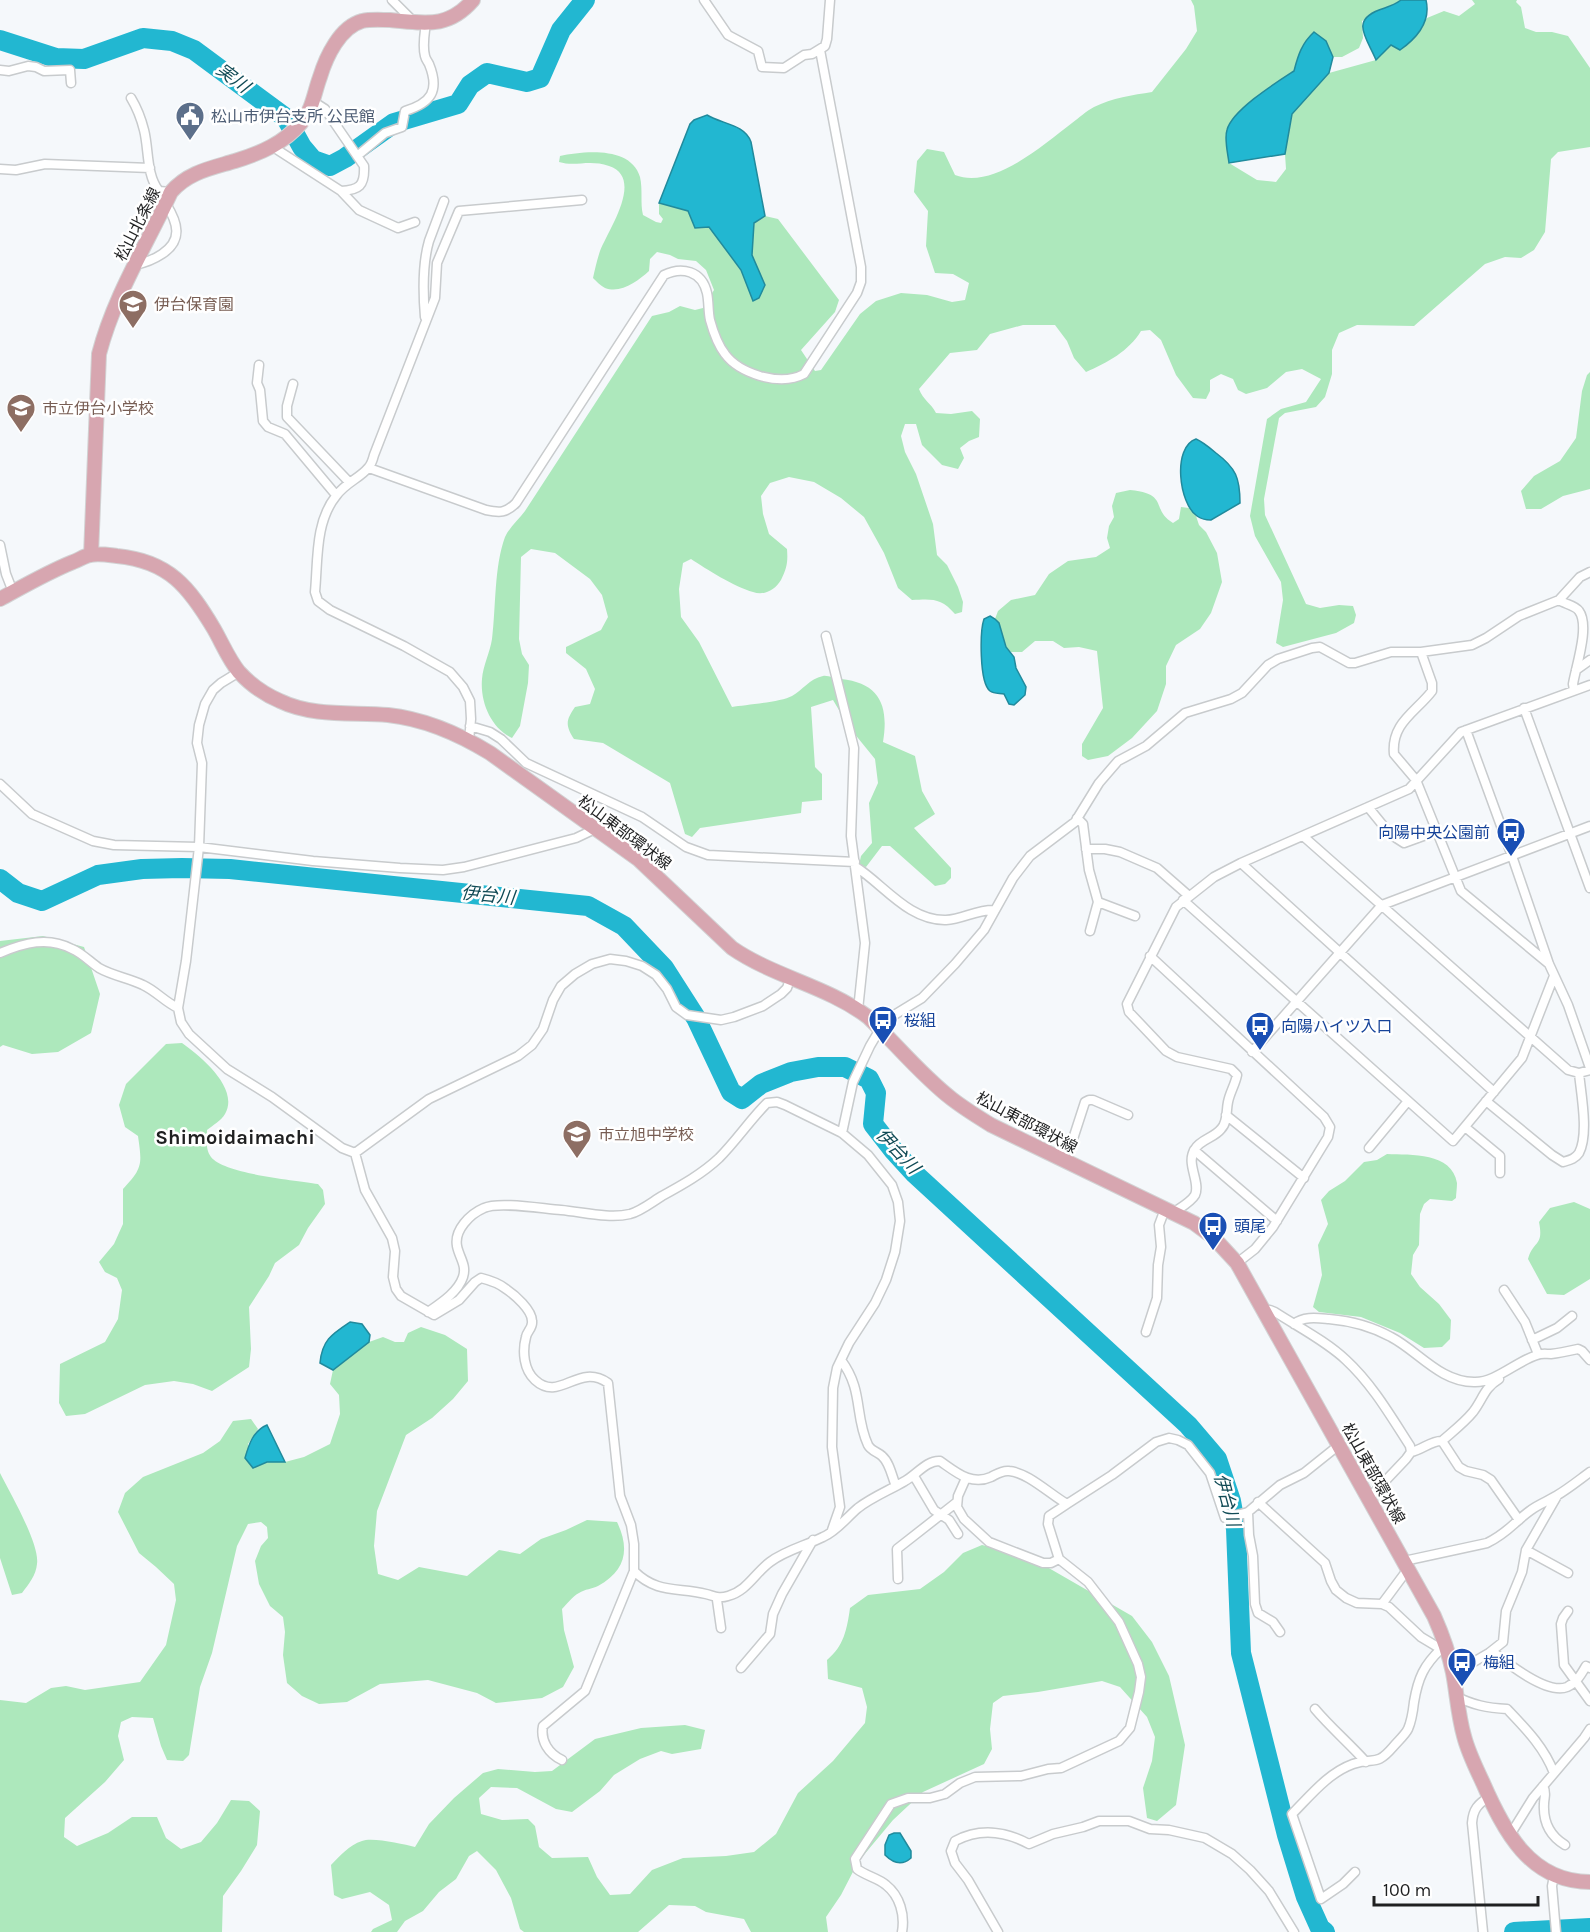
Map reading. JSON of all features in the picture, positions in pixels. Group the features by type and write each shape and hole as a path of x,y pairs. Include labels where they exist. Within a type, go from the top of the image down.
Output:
{"main road":[{"name":"松山北条線","path":"91,555 99,354 106,325 169,198 179,183 191,175 273,147 302,122 314,102 327,59 349,27 363,21 449,20 462,12 473,0"},
{"path":"4,597 62,566 91,555"},
{"name":"松山東部環状線","path":"91,555 147,561 164,570 186,587 239,672 281,702 313,711 399,717 443,729 469,733 490,753 638,859 732,948 749,959 858,1010 951,1099 992,1125 1194,1223 1213,1237 1237,1263 1434,1616 1453,1674 1455,1696 1468,1751 1510,1835 1529,1859 1554,1876 1567,1880 1590,1882"}],"street":[{"path":"355,152 385,133 402,127 405,111 422,106 433,90 420,22 392,0"},
{"path":"704,0 728,35 758,51 762,67 768,68 784,68 804,55 812,54 825,46 828,39 830,0"},
{"path":"369,468 486,510 499,513 509,511 664,275 674,270 693,273 700,280 706,290 710,320 717,339 725,354 738,366 771,379 795,379 804,374 850,304 861,282 861,267 820,50"},
{"path":"0,70 9,71 28,66 44,71 70,70 71,82"},
{"path":"131,98 138,110 144,131 154,184 169,198 174,217 176,240 171,248 159,256 146,263 135,265"},
{"path":"314,102 325,109 364,166 362,184 357,188 340,191"},
{"path":"273,147 340,191 359,210 398,228 415,222"},
{"path":"0,169 16,170 45,164 150,168"},
{"path":"582,200 459,211 437,263 435,298 369,468 349,482 336,495 329,505 320,528 315,592 318,601 330,610 404,646 450,672 463,687 470,701 469,733 490,732 501,738 526,763 642,817 695,852 708,855 855,865 912,911 927,918 945,920 995,910"},
{"path":"426,320 423,300 428,243 444,201"},
{"path":"259,365 256,384 260,390 262,421 268,427 285,434 336,495"},
{"path":"294,384 287,406 287,417 349,482"},
{"path":"0,545 6,574 4,597"},
{"path":"842,1133 853,1083 880,1029 891,1017 912,1006 933,988 984,930 1013,878 1030,856 1075,822 1099,783 1118,761 1146,746 1185,713 1231,699 1242,693 1268,665 1278,659 1320,647 1348,663 1355,663 1391,652 1472,645 1519,616 1558,600 1580,577 1590,572"},
{"path":"1558,600 1575,607 1582,617 1584,630 1573,684 1574,690"},
{"path":"826,636 854,748 851,836 865,943 858,1010"},
{"path":"1420,651 1432,683 1432,691 1411,712 1395,736 1394,754 1416,780 1461,891 1549,964"},
{"path":"1576,670 1590,660"},
{"path":"239,672 220,682 213,690 205,704 199,725 197,743 202,763 199,847 186,961 178,1008 181,1022 189,1034 227,1069 272,1097 342,1148 355,1153"},
{"path":"1146,1332 1157,1298 1161,1247 1159,1225 1169,1211 1194,1197 1196,1191 1191,1163 1194,1150 1200,1143 1221,1130 1227,1103 1236,1085 1237,1075 1231,1069 1177,1057 1166,1051 1129,1011 1127,1004 1176,907 1214,877 1241,863 1409,789 1461,732 1590,685"},
{"path":"1524,708 1590,888"},
{"path":"1303,836 1532,1037 1544,1051 1568,1070 1579,1073 1590,1069 1568,1005 1549,964 1467,730"},
{"path":"0,784 32,814 93,841 114,845 199,847 313,861 400,868 443,870 464,867 576,838 595,829"},
{"path":"1368,807 1390,834 1404,843 1437,831"},
{"path":"1077,818 1083,824 1089,870 1098,903 1090,931"},
{"path":"1252,1052 1382,904 1590,826"},
{"path":"1086,849 1119,852 1157,868 1297,1002 1452,1141 1522,1058 1554,976"},
{"path":"1241,863 1494,1092"},
{"path":"1098,903 1135,916"},
{"path":"0,953 32,942 52,942 72,949 100,968 143,985 178,1008"},
{"path":"1150,956 1328,1122 1330,1133 1328,1137 1277,1221 1255,1249 1237,1263"},
{"path":"355,1153 429,1099 518,1056 532,1045 543,1029 553,1000 561,986 592,964 610,959 642,966 656,975 676,1006 687,1015 721,1020 763,1006 787,988 790,978"},
{"path":"1486,1101 1552,1155 1563,1162 1573,1159 1579,1154 1583,1136 1579,1073"},
{"path":"1055,1156 1073,1139 1085,1102 1093,1100 1128,1114"},
{"path":"1369,1148 1408,1101"},
{"path":"428,1311 444,1300 463,1279 465,1269 457,1248 456,1238 467,1220 474,1213 486,1207 495,1205 615,1215 631,1214 689,1181 719,1158 767,1103 777,1102 785,1105 842,1133 868,1155 892,1185 898,1202 900,1221 895,1252 886,1280 875,1303 840,1360 835,1378 832,1400 832,1447 840,1507 832,1530"},
{"path":"1226,1115 1304,1178"},
{"path":"1465,1127 1500,1156 1500,1173"},
{"path":"1194,1150 1277,1221"},
{"path":"355,1153 365,1190 392,1238 395,1251 393,1277 396,1289 401,1296 434,1315 459,1300 481,1278 487,1280 506,1288 531,1313 531,1329 526,1336 525,1364 528,1373 534,1379 544,1387 554,1388 578,1378 593,1376 608,1383 620,1496 631,1525 634,1544 634,1571 585,1691 543,1726 542,1732 548,1748 554,1756 562,1760"},
{"path":"1504,1290 1525,1322 1538,1354"},
{"path":"1262,1310 1275,1312 1344,1358 1365,1379 1412,1452"},
{"path":"1532,1340 1557,1328 1572,1316"},
{"path":"1294,1324 1299,1320 1310,1318 1348,1321 1368,1326 1392,1337 1442,1374 1464,1381 1482,1382 1538,1354 1578,1349 1590,1360"},
{"path":"840,1360 850,1373 857,1393 868,1445 886,1461 896,1486"},
{"path":"1442,1441 1474,1410 1485,1389 1504,1375 1506,1370"},
{"path":"902,1932 904,1916 900,1903 887,1885 857,1869 855,1859 891,1804 908,1798 930,1798 945,1794 960,1783 975,1777 1021,1776 1061,1768 1119,1741 1130,1728 1141,1677 1138,1664 1119,1622 1088,1582 1059,1559 1050,1530 1049,1516 1112,1475 1156,1442 1169,1438 1188,1445 1210,1473 1225,1518 1245,1513 1280,1485 1304,1473 1339,1445"},
{"path":"1369,1498 1412,1452 1436,1440 1442,1441 1459,1467 1491,1480 1519,1520"},
{"path":"709,1609 718,1599 737,1593 768,1563 786,1552 824,1537 845,1522 858,1508 936,1461 940,1461 966,1478 980,1480 1002,1471 1011,1470 1046,1488 1067,1504"},
{"path":"1382,1604 1406,1565 1487,1543 1500,1537 1536,1507 1557,1496 1590,1472"},
{"path":"914,1476 934,1509 949,1520 958,1534"},
{"path":"966,1478 958,1497 957,1507 964,1519 989,1542 1043,1563 1052,1563 1059,1559"},
{"path":"1453,1674 1503,1642 1506,1611 1522,1572 1526,1550 1557,1496"},
{"path":"898,1579 897,1549 957,1502"},
{"path":"1258,1502 1325,1563 1336,1590 1346,1598 1357,1603 1382,1604 1389,1607 1421,1637 1443,1649 1428,1661 1423,1670 1407,1730 1381,1760 1353,1763 1324,1780 1292,1814 1321,1899 1343,1884 1355,1872"},
{"path":"1245,1513 1253,1556 1255,1604 1258,1613 1272,1622 1280,1632"},
{"path":"741,1668 770,1634 773,1614 782,1594 813,1540"},
{"path":"1526,1550 1568,1573"},
{"path":"634,1571 643,1580 670,1590 706,1593 718,1599"},
{"path":"718,1599 721,1628"},
{"path":"1568,1611 1561,1624 1564,1665 1590,1701"},
{"path":"1492,1651 1517,1671 1559,1689 1575,1681 1586,1666 1590,1668"},
{"path":"1455,1696 1485,1708 1507,1709 1534,1738 1549,1760 1554,1773"},
{"path":"1315,1709 1366,1762"},
{"path":"1510,1835 1533,1798 1590,1729"},
{"path":"1543,1786 1546,1792 1544,1809 1547,1826 1553,1837 1565,1845"},
{"path":"1483,1932 1472,1823 1473,1812 1478,1804 1489,1797"},
{"path":"999,1932 968,1880 955,1863 951,1851 955,1841 963,1836 990,1831 1014,1836 1029,1844 1053,1834 1099,1821 1128,1821 1150,1829 1169,1830 1205,1838 1219,1845 1250,1870 1269,1891 1294,1932"},
{"path":"1554,1876 1552,1886 1556,1932"}],"green space":[{"path":"1191,0 1401,0 1362,21 1363,38 1359,48 1342,57 1333,57 1326,41 1297,59 1295,71 1266,90 1234,117 1229,163 1257,180 1276,182 1286,169 1285,154 1292,114 1329,73 1376,60 1391,45 1413,40 1427,18 1444,11 1459,16 1475,4 1472,0 1517,0 1516,2 1521,7 1525,28 1536,32 1552,32 1568,36 1590,68 1590,147 1558,152 1551,159 1545,232 1534,250 1521,258 1505,257 1485,264 1414,326 1357,325 1339,333 1332,350 1332,374 1325,397 1316,407 1285,413 1279,418 1264,499 1265,515 1306,604 1320,608 1339,605 1353,606 1356,615 1354,623 1336,633 1283,647 1276,643 1283,600 1281,582 1255,536 1250,516 1267,419 1281,409 1306,402 1321,379 1302,369 1286,372 1267,388 1246,394 1238,390 1233,379 1221,374 1210,380 1210,391 1206,399 1193,398 1176,375 1161,340 1150,330 1141,331 1117,356 1086,372 1074,358 1067,341 1055,325 1023,325 990,334 977,350 950,353 919,389 936,413 951,414 972,411 980,419 979,437 960,448 964,458 958,469 942,465 922,445 916,424 905,424 901,436 933,524 937,555 947,565 958,587 963,602 962,612 955,614 941,602 912,600 898,588 884,553 864,517 841,498 814,482 789,477 770,483 761,496 769,534 787,549 786,568 776,587 765,593 746,590 712,573 691,559 683,563 679,589 681,617 699,642 732,707 787,698 823,676 854,681 873,691 883,707 885,729 883,742 915,756 922,791 935,814 914,828 951,868 951,878 945,884 935,886 890,846 882,846 866,867 859,865 861,856 872,843 869,803 878,783 875,759 849,727 833,700 811,707 815,767 822,774 822,800 802,802 801,813 700,828 692,837 685,834 670,783 603,743 574,739 569,730 568,719 575,707 590,704 595,689 586,669 566,653 566,647 601,630 608,617 602,595 590,579 555,553 531,549 521,557 519,639 522,654 529,665 528,683 520,726 512,738 498,728 485,705 482,679 492,639 497,574 505,537 525,511 652,316 669,312 680,306 695,310 703,308 714,290 706,270 696,261 678,259 657,252 650,259 649,271 629,286 617,289 605,288 593,278 600,251 621,205 624,181 619,172 609,166 595,163 559,162 560,156 593,152 617,155 627,160 635,167 640,177 643,215 661,223 663,219 659,214 659,203 688,211 709,227 741,270 753,300 765,285 752,255 754,223 765,216 778,219 839,300 835,312 801,350 815,371 821,370 860,314 876,301 901,293 927,295 952,302 965,300 969,283 953,274 935,273 926,246 928,211 914,192 917,161 927,149 944,152 955,175 970,178 985,176 1017,163 1094,107 1115,99 1152,92 1186,49 1197,31 1194,6"},
{"path":"1590,372 1590,489 1563,496 1541,509 1526,509 1521,491 1534,476 1560,461 1576,438 1582,391"},
{"path":"1130,490 1150,495 1158,503 1166,518 1173,523 1179,519 1181,507 1189,508 1217,553 1222,582 1211,613 1200,629 1176,645 1166,666 1166,684 1157,711 1132,738 1108,756 1088,760 1082,756 1082,744 1103,708 1097,651 1079,647 1064,648 1053,641 1035,641 1022,652 1011,652 1006,647 995,619 998,611 1011,600 1035,595 1049,574 1068,561 1096,557 1110,548 1107,538 1109,526 1114,517 1112,506 1116,493"},
{"path":"43,936 84,947 100,994 91,1033 58,1052 32,1054 3,1045 0,1047 0,941"},
{"path":"182,1043 216,1074 227,1094 228,1104 225,1114 207,1130 207,1147 211,1157 218,1163 244,1172 318,1184 323,1190 325,1204 299,1245 275,1263 249,1307 251,1349 249,1367 212,1391 193,1384 174,1381 145,1385 85,1414 66,1416 59,1403 60,1364 105,1342 118,1319 122,1290 117,1278 105,1272 99,1262 114,1244 123,1224 123,1189 140,1165 138,1136 125,1127 119,1105 126,1084 166,1044"},
{"path":"1387,1154 1418,1155 1439,1160 1454,1173 1457,1183 1456,1198 1452,1201 1430,1199 1424,1204 1420,1214 1419,1245 1413,1255 1411,1274 1451,1320 1450,1339 1442,1347 1424,1348 1400,1333 1361,1317 1319,1312 1313,1307 1322,1275 1318,1245 1328,1224 1321,1200 1364,1162 1377,1160"},
{"path":"1574,1202 1590,1209 1590,1279 1564,1295 1547,1294 1528,1259 1539,1240 1539,1222 1550,1208"},
{"path":"421,1327 445,1335 467,1349 468,1381 453,1399 432,1418 406,1435 377,1511 374,1546 378,1574 398,1580 419,1567 467,1576 499,1550 520,1554 541,1539 587,1520 617,1522 624,1550 620,1566 607,1580 577,1594 562,1609 564,1630 574,1667 563,1687 542,1698 496,1703 477,1693 428,1680 380,1684 347,1702 319,1704 302,1696 287,1683 283,1655 285,1632 283,1617 270,1606 259,1584 255,1561 261,1546 268,1538 267,1527 261,1522 248,1524 237,1546 212,1653 200,1687 189,1755 183,1761 167,1760 153,1718 132,1717 121,1722 118,1736 124,1760 105,1782 65,1818 64,1837 77,1846 108,1833 132,1817 157,1817 166,1838 181,1849 201,1842 217,1823 231,1800 249,1801 260,1811 257,1845 223,1896 222,1932 0,1932 0,1700 26,1703 51,1688 66,1686 85,1690 140,1682 166,1645 176,1600 174,1584 139,1553 118,1512 125,1493 143,1477 203,1453 220,1441 233,1421 251,1419 258,1429 248,1444 253,1468 267,1462 285,1462 304,1457 330,1444 340,1414 339,1395 330,1384 333,1370 369,1342 383,1337 395,1342 404,1342 408,1333"},
{"path":"0,1473 23,1518 37,1555 37,1564 32,1579 22,1593 12,1595 0,1558"},
{"path":"982,1545 1007,1551 1047,1567 1132,1616 1152,1642 1169,1676 1185,1745 1176,1805 1157,1821 1147,1818 1143,1788 1152,1761 1155,1737 1147,1717 1120,1687 1102,1681 1003,1696 993,1703 990,1729 992,1749 984,1764 923,1792 893,1820 858,1862 841,1895 826,1917 828,1932 751,1932 744,1919 706,1912 695,1906 669,1905 638,1932 524,1932 520,1929 511,1898 496,1870 477,1851 469,1856 456,1879 439,1892 423,1911 405,1921 397,1932 371,1932 392,1920 389,1905 370,1892 342,1899 334,1895 331,1865 345,1851 367,1840 388,1841 415,1847 429,1824 483,1773 498,1769 552,1771 595,1739 641,1728 685,1725 705,1730 701,1749 672,1754 661,1751 640,1759 614,1775 600,1791 572,1812 556,1809 517,1788 491,1787 479,1798 481,1814 502,1820 528,1819 535,1826 539,1847 552,1858 588,1857 597,1877 610,1895 630,1894 652,1870 683,1858 754,1852 776,1834 798,1793 833,1761 865,1723 867,1707 862,1688 828,1679 827,1660 833,1655 844,1637 850,1608 868,1595 920,1589 944,1572 963,1553"}],"water":[{"path":"1401,0 1426,0 1424,22 1417,34 1400,50 1391,45 1376,60 1363,31 1365,19 1370,14"},
{"path":"1314,32 1326,41 1333,57 1329,73 1292,114 1285,154 1229,163 1226,138 1231,122 1246,105 1294,71 1306,40"},
{"path":"707,115 744,131 751,142 765,216 754,223 752,255 765,285 759,298 753,301 741,270 709,227 695,228 688,211 659,203 690,124"},
{"path":"1196,439 1228,464 1238,480 1240,503 1211,520 1200,518 1191,510 1182,488 1181,464 1184,453 1188,444"},
{"path":"990,616 999,623 1006,647 1014,657 1016,668 1026,687 1025,695 1014,705 1009,704 1004,694 990,691 986,686 981,656 982,634 984,619"},
{"path":"350,1322 362,1324 370,1335 369,1342 333,1370 320,1363 323,1349 333,1334"},
{"path":"267,1425 285,1462 267,1462 253,1468 245,1458 248,1448 255,1434"},
{"path":"900,1833 911,1851 911,1858 901,1863 894,1862 885,1855 885,1845 889,1835"}],"waterway":[{"name":"実川","path":"0,40 56,58 84,59 143,38 172,41 194,50 286,118 302,147 313,160 330,166 394,123 458,104 470,85 487,73 527,82 540,78 561,30 585,0"},
{"name":"伊台川","path":"0,879 18,893 42,901 98,875 142,869 230,869 588,906 624,926 664,968 696,1018 731,1092 742,1099 761,1084 791,1072 818,1067 845,1067 869,1079 876,1093 873,1124 915,1174 1188,1425 1217,1459 1231,1501 1236,1529 1241,1653 1287,1835 1306,1897 1320,1928 1325,1932"},
{"name":"伊台川","path":"1514,1932 1590,1928"}],"place":[{"name":"松山市伊台支所 公民館","path":"190,142"},
{"name":"伊台保育園","path":"133,330"},
{"name":"市立伊台小学校","path":"21,434"},
{"name":"向陽中央公園前","path":"1511,858"},
{"name":"桜組","path":"883,1046"},
{"name":"向陽ハイツ入口","path":"1260,1052"},
{"name":"市立旭中学校","path":"577,1160"},
{"name":"頭尾","path":"1213,1252"},
{"name":"梅組","path":"1462,1688"}],"district":[{"name":"Shimoidaimachi","path":"235,1137"}]}
